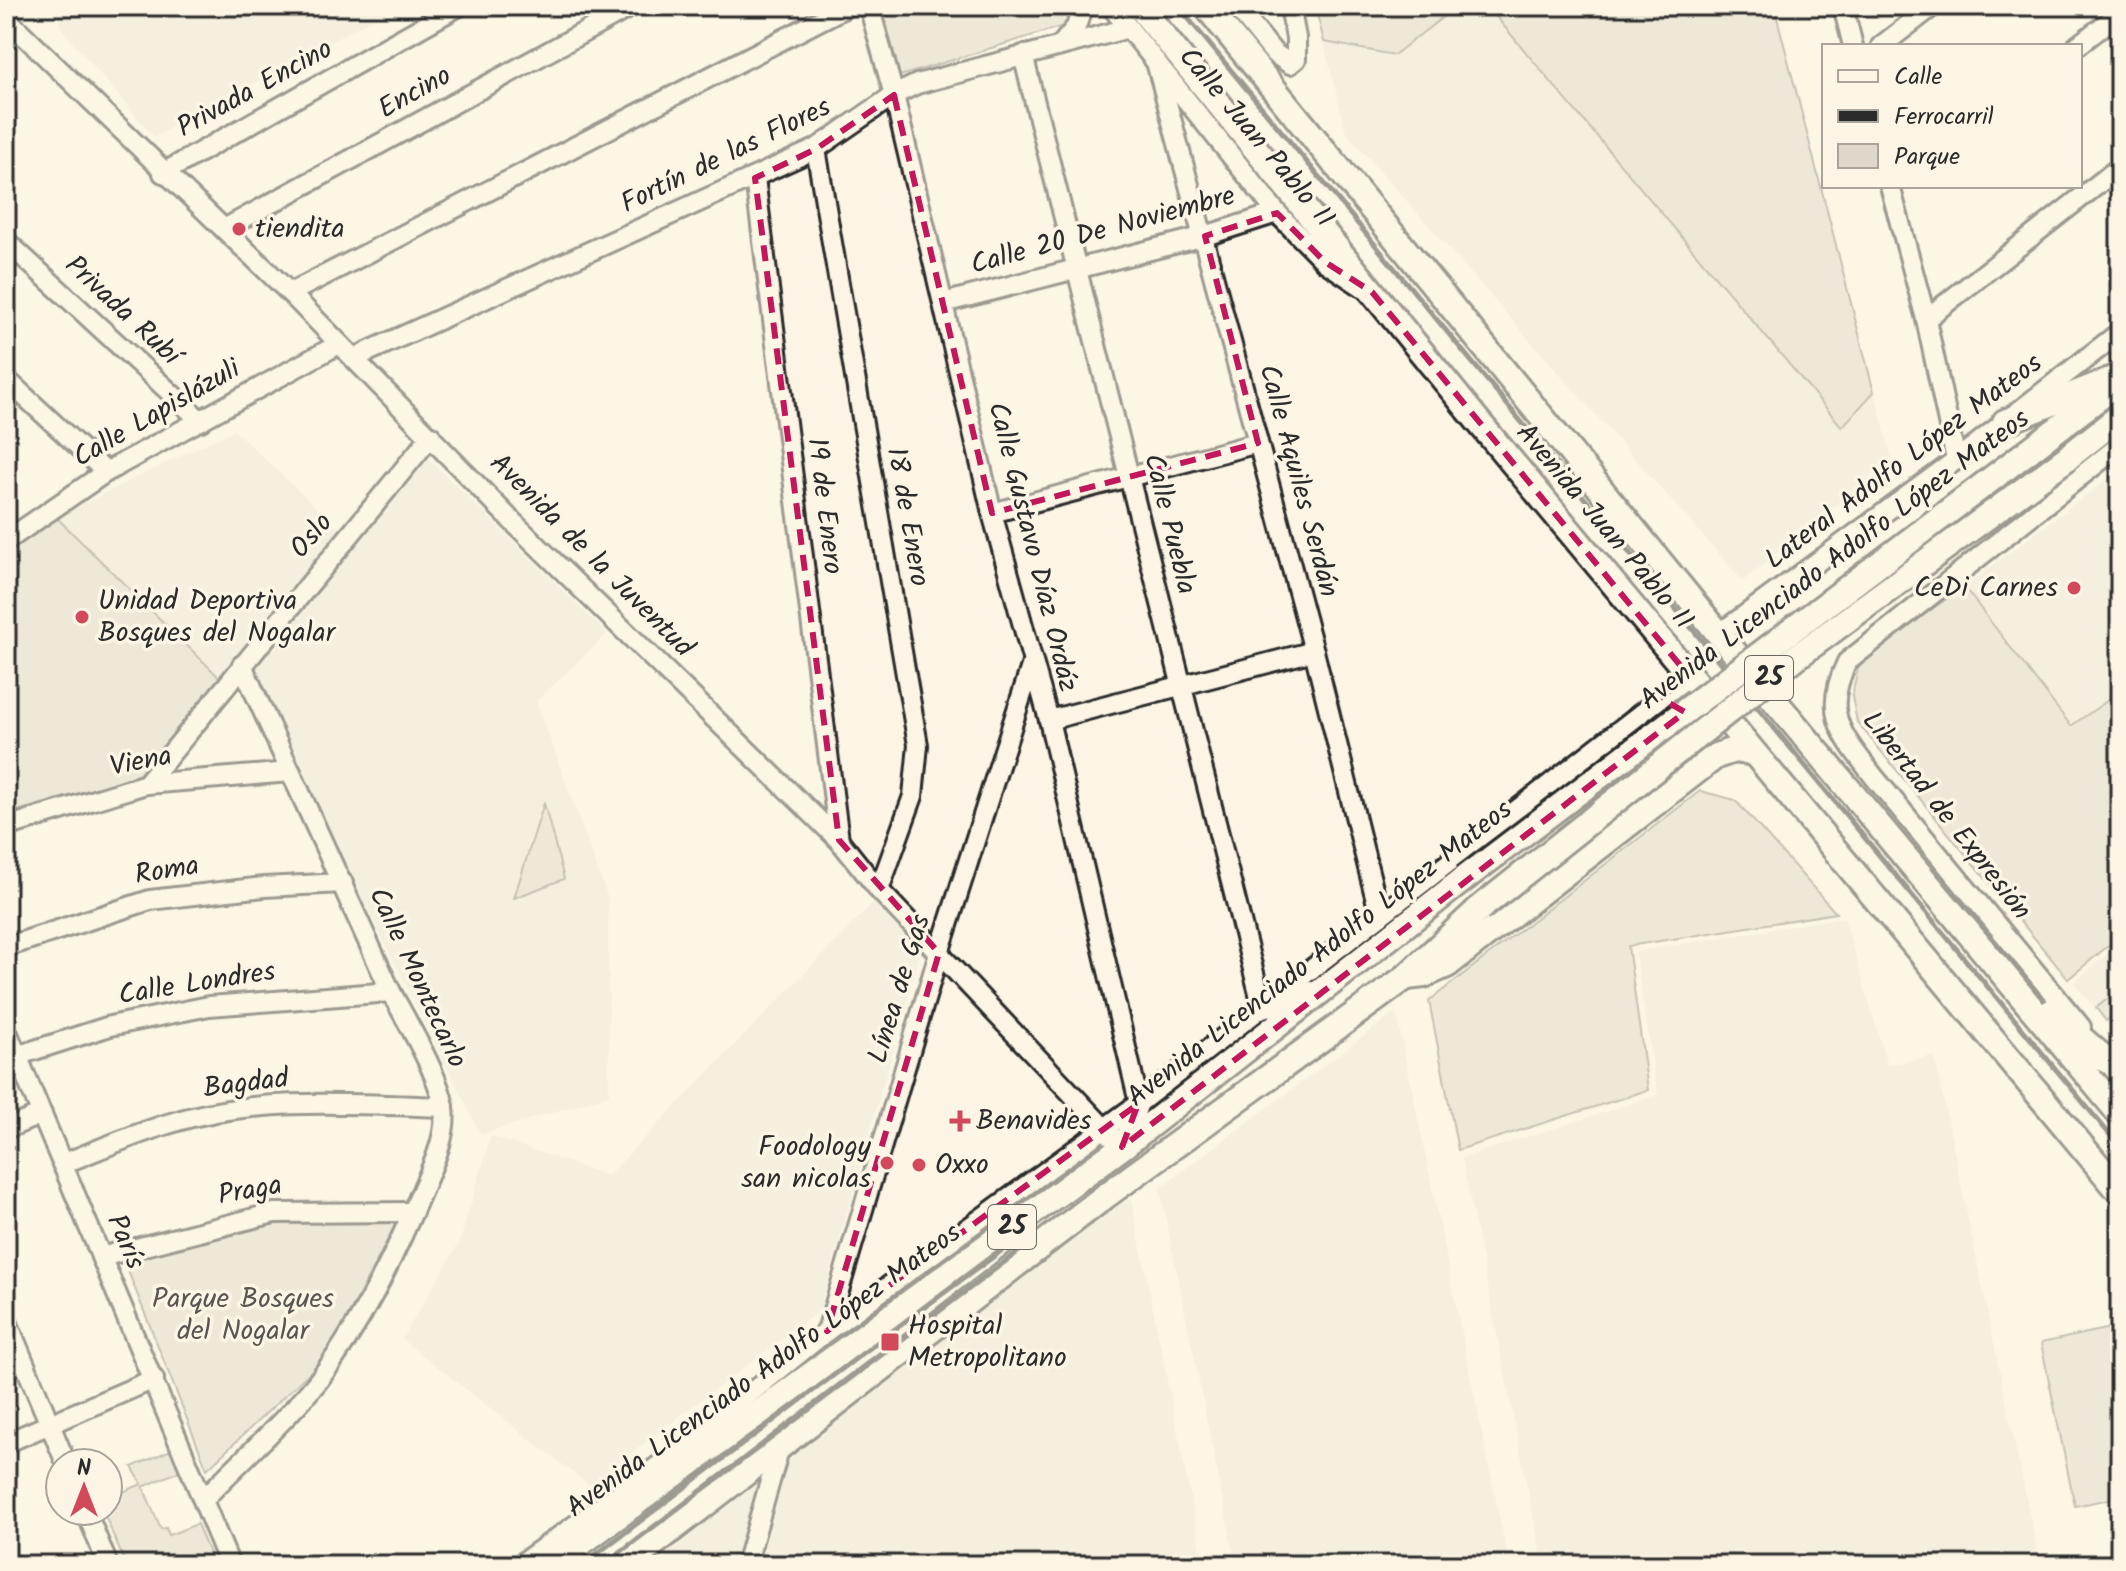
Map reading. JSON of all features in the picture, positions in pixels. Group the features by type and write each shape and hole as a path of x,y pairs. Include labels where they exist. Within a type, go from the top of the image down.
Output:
{"main road":[{"name":"Avenida Juan Pablo II","path":"1206,6 1719,634 2120,1114"},
{"name":"Avenida Juan Pablo II","path":"1134,17 1372,292 2120,1192"},
{"path":"2005,422 2120,379"},
{"name":"Avenida Licenciado Adolfo López Mateos","path":"551,1565 1122,1147 1465,878 2120,379"},
{"name":"Avenida Licenciado Adolfo López Mateos","path":"626,1565 1104,1197 1406,977 1479,909 1795,658 2120,416"},
{"path":"1406,977 1424,975 1447,965 1703,765 1727,751 1753,753"},
{"path":"2001,968 2113,1068"},
{"path":"1262,1005 1318,993"}],"street":[{"name":"Privada Encino","path":"163,173 459,6"},
{"name":"Encino","path":"224,229 632,6"},
{"path":"290,293 848,6"},
{"name":"Calle Gustavo Díaz Ordáz","path":"869,6 894,95 992,513 1049,720 1139,1103"},
{"path":"1060,46 1076,27 1083,6"},
{"name":"Calle Juan Pablo II","path":"1111,6 1134,17 1156,62 1277,213 1325,262 1354,284 1372,292"},
{"path":"1236,6 1274,53 1293,63 1297,47 1290,6"},
{"path":"1843,6 1852,44"},
{"path":"1884,44 1933,6"},
{"path":"2080,44 2120,13"},
{"name":"Fortín de las Flores","path":"354,358 816,149 894,95 917,84 1060,46 1134,17"},
{"name":"Avenida de la Juventud","path":"6,18 290,293 839,840 879,890 1122,1147"},
{"name":"Calle Puebla","path":"1023,55 1262,1005"},
{"name":"Calle Aquiles Serdán","path":"1156,62 1314,651 1380,916"},
{"name":"18 de Enero","path":"816,149 917,726 913,796 879,890"},
{"path":"1926,319 2120,167"},
{"name":"19 de Enero","path":"755,178 839,840"},
{"path":"1892,188 1926,319 1956,460"},
{"name":"Calle 20 De Noviembre","path":"943,303 1205,236 1277,213"},
{"name":"Privada Rubí","path":"6,241 201,421"},
{"name":"Lateral Adolfo López Mateos","path":"1719,634 1956,460 2120,332"},
{"name":"Calle Lapislázuli","path":"10,530 106,472 339,344"},
{"path":"6,379 106,472"},
{"name":"Oslo","path":"146,784 431,436"},
{"path":"992,513 1258,443"},
{"name":"Libertad de Expresión","path":"2113,1068 1875,778 1844,737 1834,710 1836,691 1847,662 2120,445"},
{"path":"1049,720 1314,651"},
{"name":"Línea de Gas","path":"827,1331 939,953 1032,663"},
{"name":"Calle Montecarlo","path":"204,1499 315,1383 338,1354 373,1295 435,1161 444,1107 420,1044 391,992 242,665"},
{"path":"519,1565 679,1451 827,1331 1139,1103 1689,676"},
{"path":"1655,700 1683,711 1694,721 1701,735 1703,765"},
{"name":"Viena","path":"6,827 146,784 291,772"},
{"name":"Roma","path":"6,947 150,900 264,887 343,883"},
{"name":"Calle Londres","path":"16,1056 110,1026 209,1006 391,992"},
{"name":"París","path":"6,1029 230,1565"},
{"path":"1122,1147 1139,1103"},
{"name":"Bagdad","path":"62,1164 172,1122 217,1113 314,1105 444,1107"},
{"path":"6,1129 42,1114"},
{"name":"Praga","path":"101,1257 274,1213 413,1212"},
{"path":"6,1319 59,1447"},
{"path":"6,1443 154,1379"},
{"path":"746,1565 779,1450"},
{"path":"93,1527 108,1565"}],"highlighted area":[{"path":"894,95 992,513 1258,443 1205,236 1277,213 1325,262 1372,292 1689,676 1660,698 1685,712 1122,1147 1138,1104 827,1331 939,953 839,840 755,178 816,149"}],"shaded area":[{"path":"56,6 396,6 154,137 61,28"},
{"path":"1315,6 1774,6 1892,459 1743,581 1346,132"},
{"path":"234,430 342,532 220,678 56,517"},
{"path":"424,454 607,634 536,701 608,899 609,1095 481,1134 247,670"},
{"path":"2108,479 2120,495 2120,692 2071,727 1964,587"},
{"path":"875,901 921,951 819,1311 589,1485 402,1339 460,1242 491,1136 608,1176"},
{"path":"1844,917 1887,1065 1934,1056 2040,1565 1543,1565 1462,1158 1658,1095 1635,952"},
{"path":"2120,943 2120,1037 2074,983"},
{"path":"1396,1012 1509,1565 1236,1565 1160,1188"},
{"path":"1131,1199 1204,1565 760,1565 789,1460 1099,1217"},
{"path":"757,1483 734,1565 654,1565"}],"green space":[{"path":"882,6 1074,6 1070,24 900,76"},
{"path":"1315,6 1457,6 1394,55 1324,42"},
{"path":"1487,6 1774,6 1874,392 1842,427"},
{"name":"Unidad Deportiva Bosques del Nogalar","path":"56,517 220,678 137,777 6,814 6,555"},
{"path":"1964,587 2071,726 2120,692 2120,936 2068,979 1857,722 1852,696 1860,659"},
{"path":"1700,791 1735,800 1836,913 1628,946 1648,1090 1458,1150 1429,1001"},
{"path":"544,803 564,879 514,898"},
{"path":"2120,989 2120,1009 2106,1021 2096,1008"},
{"name":"Parque Bosques del Nogalar","path":"400,1216 327,1356 207,1469 124,1261 252,1222"},
{"path":"2120,1326 2120,1497 2075,1506 2041,1343"},
{"path":"173,1449 182,1470 143,1487 161,1529 166,1528 169,1535 197,1524 214,1565 126,1565 110,1527 124,1527 124,1491 142,1484 132,1467"}],"railway":[{"path":"1178,6 2120,1147"},
{"path":"582,1565 1029,1228"},
{"path":"603,1565 1027,1245"}],"place":[{"name":"tiendita","path":"239,229"},
{"name":"CeDi Carnes","path":"2074,588"},
{"name":"Unidad Deportiva Bosques del Nogalar","path":"82,617"},
{"name":"Benavides","path":"960,1121"},
{"name":"Foodology san nicolas","path":"887,1163"},
{"name":"Oxxo","path":"919,1165"},
{"name":"Hospital Metropolitano","path":"890,1342"}]}
